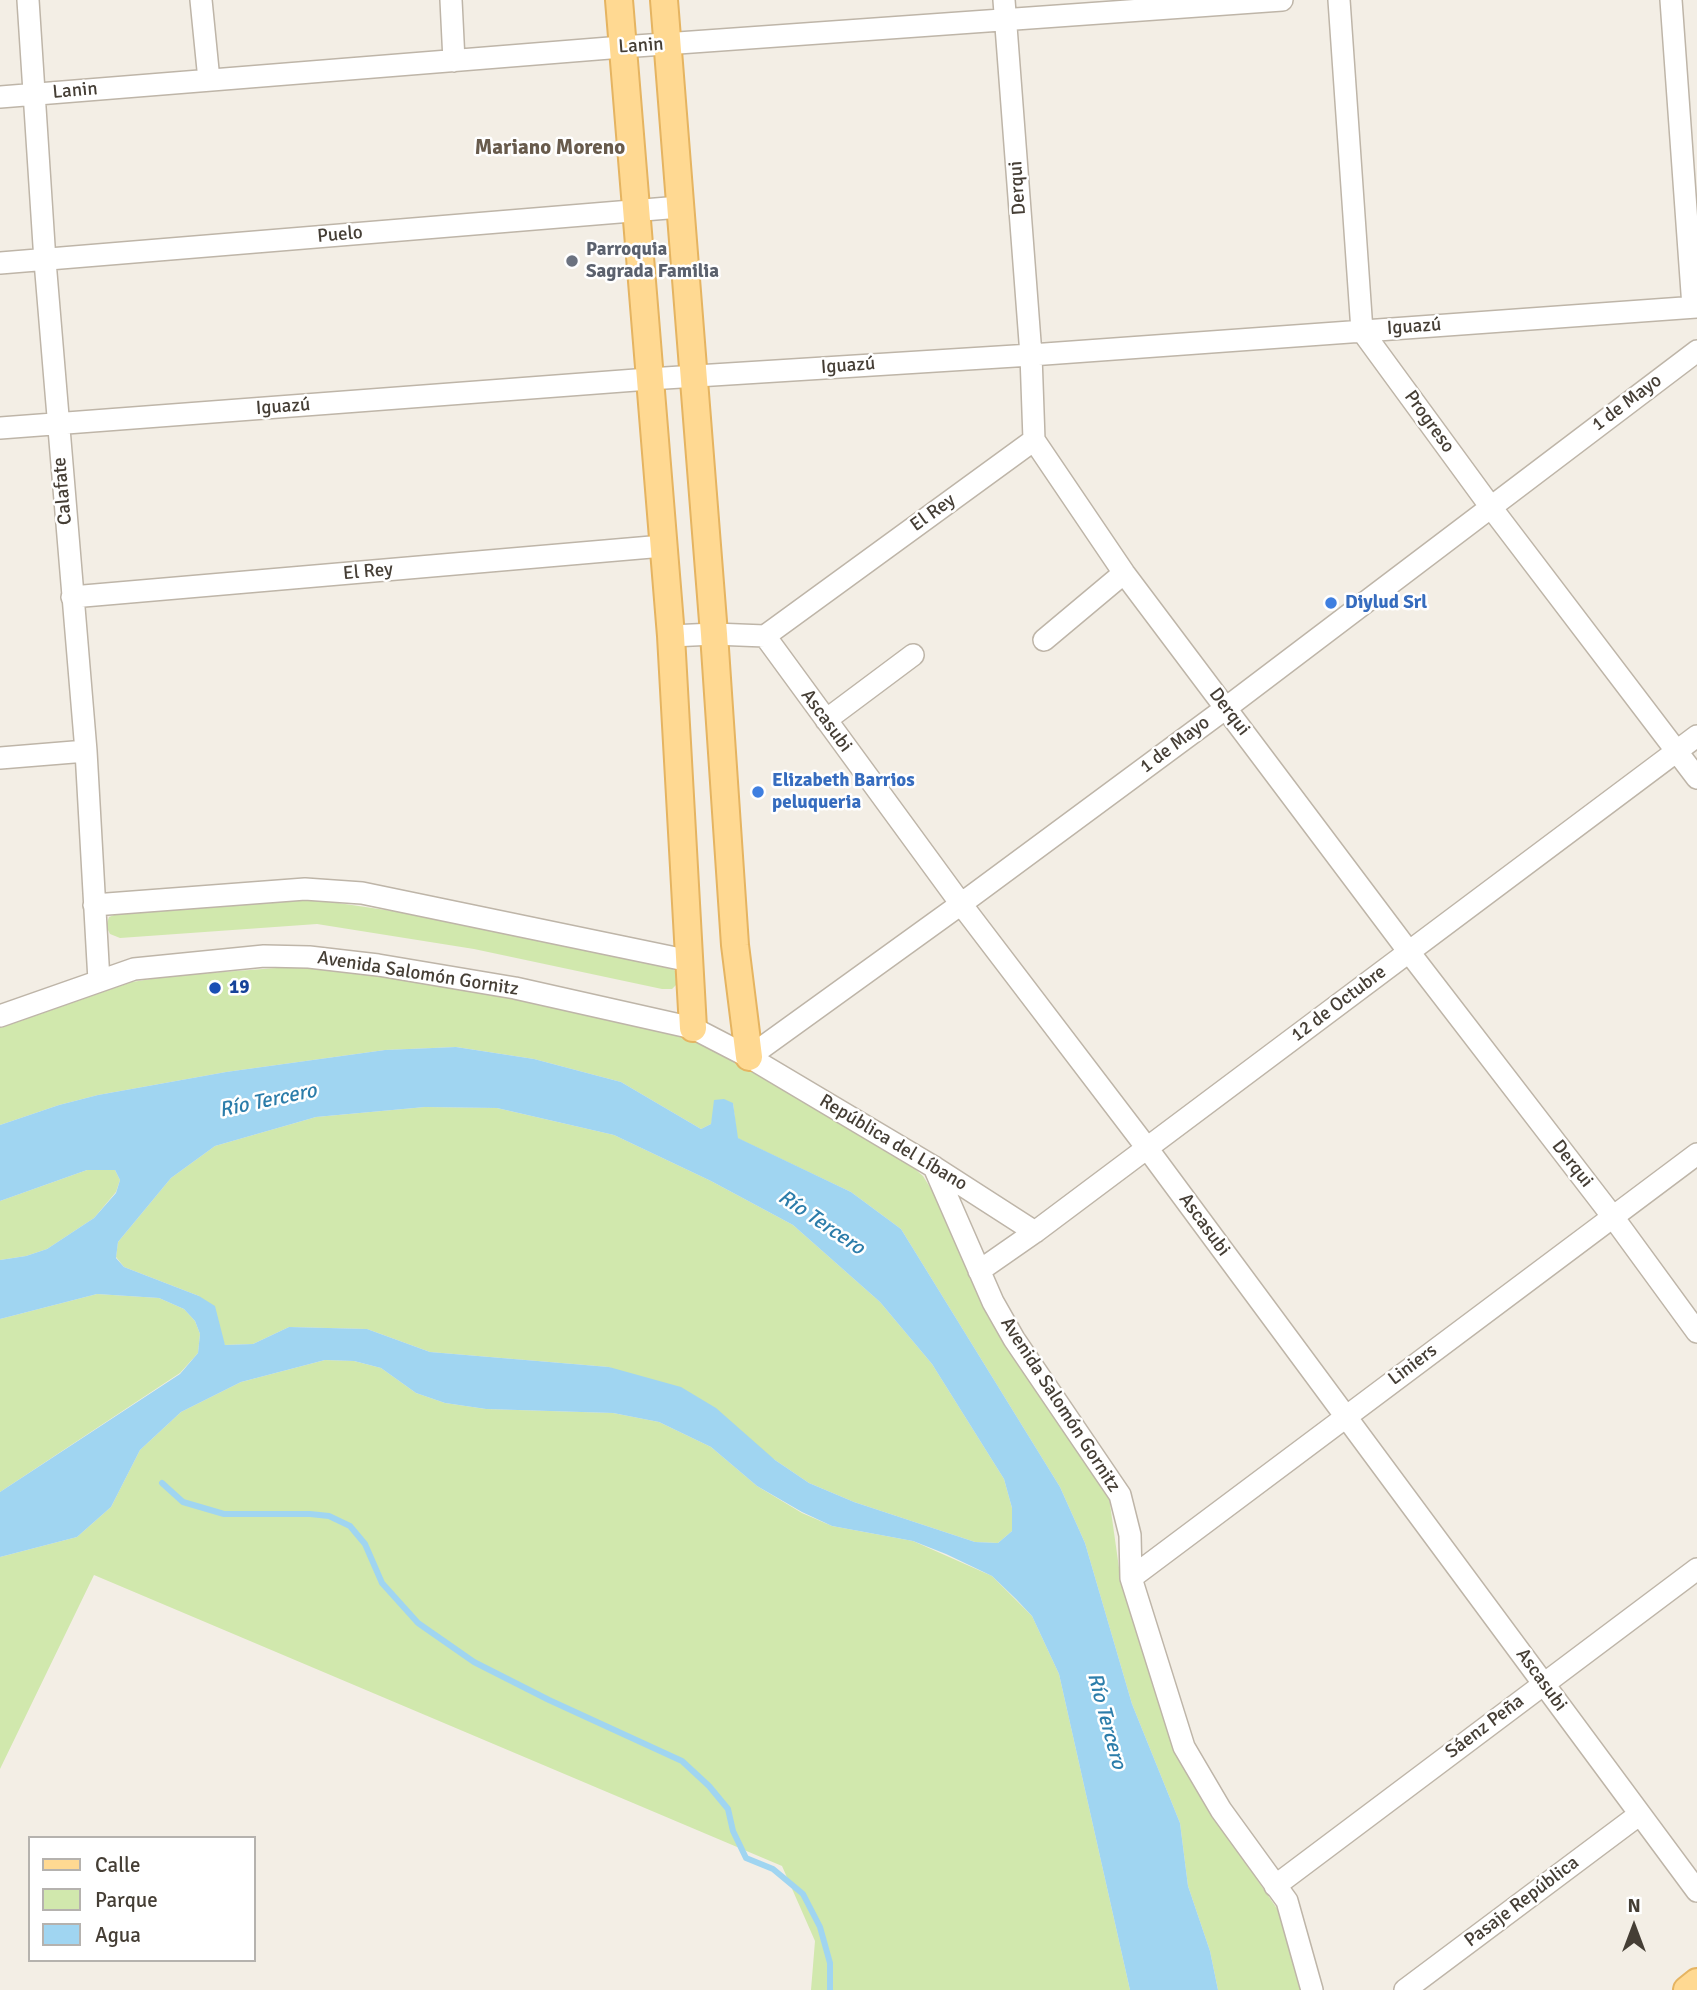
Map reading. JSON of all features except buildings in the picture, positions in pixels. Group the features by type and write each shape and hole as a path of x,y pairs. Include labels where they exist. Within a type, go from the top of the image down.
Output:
{"main road":[{"path":"619,0 671,636 693,1028"},
{"path":"664,0 714,634 735,946 749,1057"},
{"path":"1687,1990 1697,1982"}],"street":[{"name":"Calafate","path":"28,0 45,261 86,751 99,981"},
{"path":"201,0 208,80"},
{"path":"451,0 454,61"},
{"name":"Lanin","path":"0,97 667,45 1005,10 1282,0"},
{"path":"1339,0 1362,331"},
{"path":"1671,0 1692,231 1695,307"},
{"name":"Derqui","path":"1005,10 1031,355 1034,440 1124,573 1409,952 1613,1217 1697,1332"},
{"name":"Puelo","path":"0,263 680,207"},
{"name":"Iguazú","path":"0,428 649,379 1031,355 1695,307"},
{"name":"Progreso","path":"1362,331 1490,506 1697,778"},
{"name":"1 de Mayo","path":"749,1057 1226,708 1697,351"},
{"name":"El Rey","path":"765,636 1034,440"},
{"name":"El Rey","path":"72,597 663,546"},
{"path":"1044,640 1124,573"},
{"path":"671,636 765,636"},
{"name":"Ascasubi","path":"765,636 961,904 1147,1148 1697,1891"},
{"path":"826,720 913,654"},
{"name":"12 de Octubre","path":"979,1271 1035,1232 1697,736"},
{"path":"0,758 86,751"},
{"path":"94,905 305,889 362,893 690,961"},
{"name":"Avenida Salomón Gornitz","path":"0,1016 134,970 264,956 309,957 378,965 515,988 693,1028 749,1057"},
{"name":"República del Líbano","path":"749,1057 934,1167 1035,1232"},
{"name":"Liniers","path":"1131,1578 1697,1154"},
{"name":"Avenida Salomón Gornitz","path":"934,1167 993,1302 1014,1339 1120,1495 1130,1535 1131,1578 1184,1747 1221,1810 1287,1901 1312,1990"},
{"name":"Sáenz Peña","path":"1275,1886 1697,1569"},
{"name":"Pasaje República","path":"1405,1990 1640,1814"}],"green space":[{"path":"318,900 426,916 668,966 677,972 679,982 672,989 662,989 474,949 317,924 120,938 110,934 106,926 109,917 119,913"},
{"path":"303,966 376,973 513,998 691,1038 708,1045 907,1162 923,1176 933,1192 988,1317 1109,1497 1121,1582 1173,1747 1203,1801 1278,1910 1300,1990 1218,1990 1210,1951 1188,1886 1180,1823 1132,1704 1085,1543 1060,1487 901,1229 851,1192 737,1138 733,1103 713,1116 711,1124 701,1129 621,1082 534,1059 456,1047 385,1050 226,1072 98,1095 0,1125 0,1028 132,982 170,976"},
{"path":"425,1107 497,1108 614,1135 711,1181 793,1225 880,1302 932,1364 1004,1479 1012,1508 1012,1531 998,1543 975,1542 854,1502 809,1483 775,1460 609,1367 430,1352 367,1329 289,1327 253,1344 225,1345 199,1296 124,1267 116,1257 118,1242 171,1178 215,1146 316,1117"},
{"path":"87,1170 115,1170 120,1180 116,1192 94,1218 47,1249 0,1260 0,1201"},
{"path":"97,1294 159,1298 184,1309 195,1321 200,1334 198,1353 180,1373 0,1492 0,1319"},
{"path":"325,1360 354,1361 381,1368 416,1393 445,1403 486,1409 613,1413 659,1422 711,1447 757,1486 802,1513 832,1526 913,1541 992,1576 1032,1616 1059,1674 1130,1990 811,1990 815,1941 782,1866 94,1575 0,1769 0,1557 77,1537 111,1507 140,1450 181,1412 241,1382"}],"water":[{"name":"Río Tercero","path":"456,1047 534,1059 621,1082 701,1129 711,1124 714,1100 724,1099 733,1103 738,1138 851,1192 901,1229 1060,1487 1085,1543 1132,1704 1180,1823 1188,1886 1210,1951 1218,1990 1130,1990 1059,1674 1032,1616 1016,1599 992,1576 946,1554 913,1541 832,1526 802,1512 757,1486 711,1447 659,1422 613,1413 486,1409 445,1403 416,1393 381,1368 354,1361 325,1360 241,1382 181,1412 140,1450 111,1507 77,1537 0,1557 0,1492 180,1374 198,1353 200,1334 195,1321 184,1309 159,1298 97,1294 0,1319 0,1260 47,1249 94,1218 116,1193 120,1180 115,1170 87,1170 0,1201 0,1125 98,1095 226,1072 385,1050","holes":["425,1107 497,1108 614,1135 711,1181 793,1225 880,1302 932,1364 1004,1479 1012,1508 1012,1531 998,1543 975,1542 854,1502 809,1483 775,1460 716,1408 681,1387 609,1367 430,1352 367,1329 289,1327 253,1344 225,1345 215,1306 199,1296 124,1267 116,1258 118,1242 171,1178 215,1146 316,1117"]}],"waterway":[{"path":"162,1483 183,1502 224,1514 310,1514 329,1516 350,1526 365,1544 382,1583 418,1623 474,1662 682,1761 709,1786 728,1809 733,1831 746,1858 773,1869 803,1894 820,1927 830,1963 830,1990"}],"place":[{"name":"Parroquia Sagrada Familia","path":"572,261"},
{"name":"Diylud Srl","path":"1331,603"},
{"name":"Elizabeth Barrios peluqueria","path":"758,792"},
{"name":"19","path":"215,988"}],"district":[{"name":"Mariano Moreno","path":"550,148"}]}
